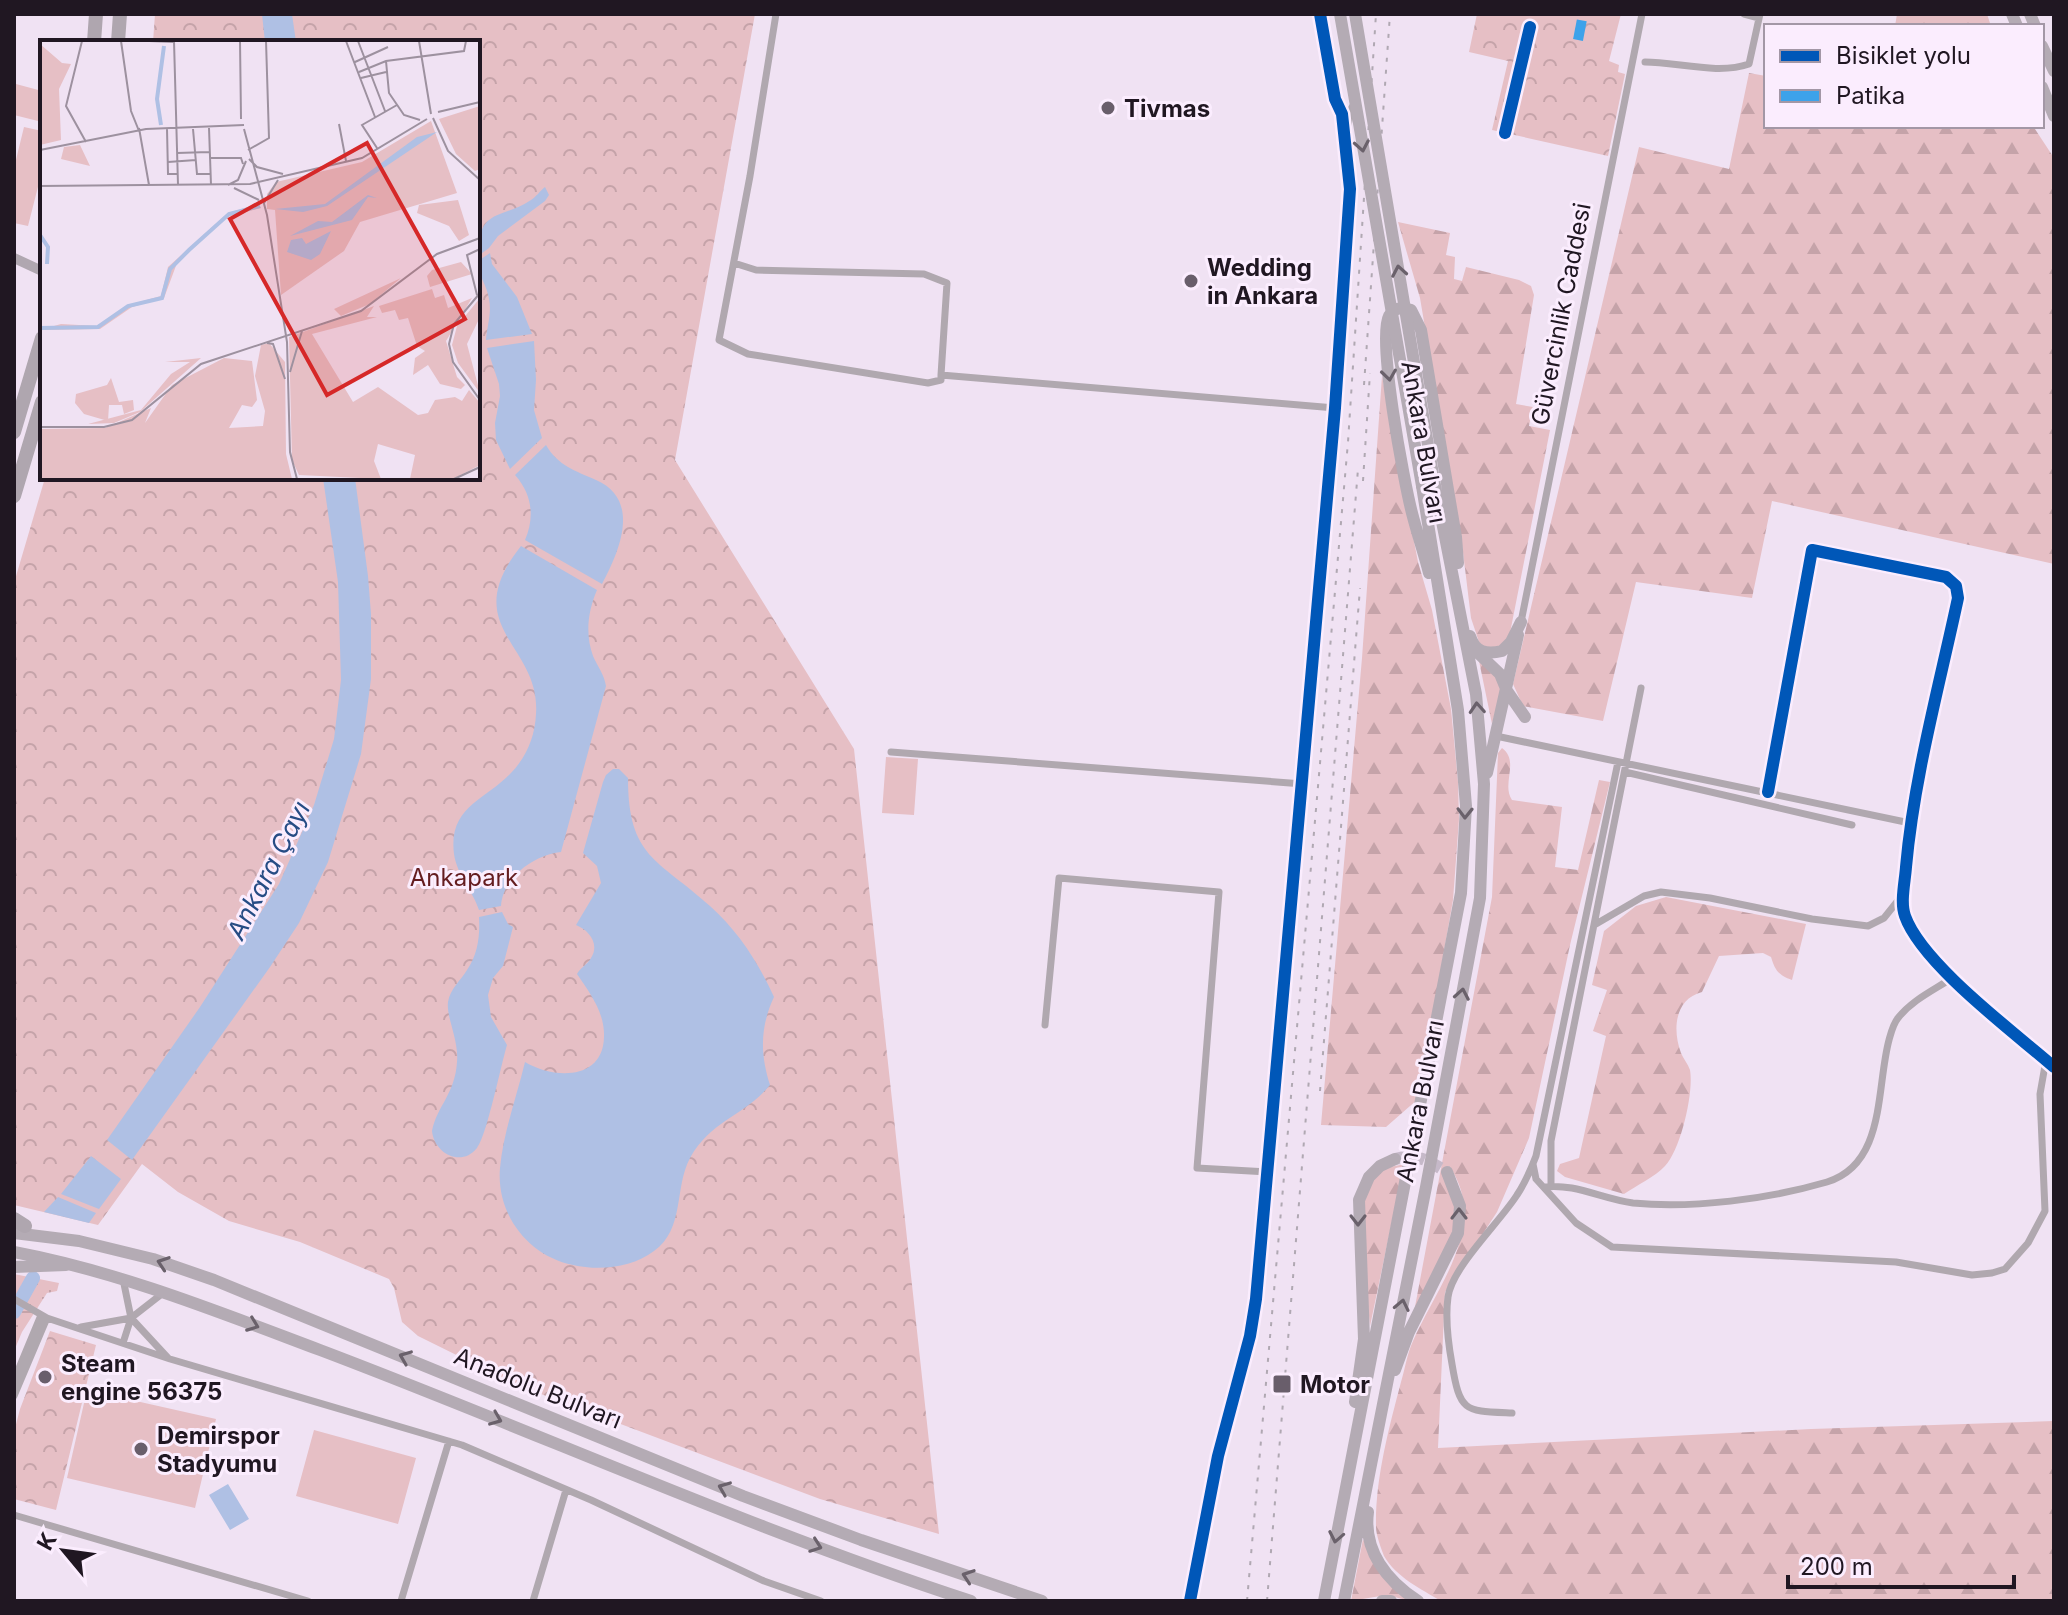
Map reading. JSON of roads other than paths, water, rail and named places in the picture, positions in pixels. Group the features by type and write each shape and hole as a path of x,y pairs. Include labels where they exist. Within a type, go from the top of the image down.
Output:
{"highway":[{"path":"94,40 96,14"},
{"path":"118,40 120,14"},
{"path":"14,432 40,345"},
{"path":"14,496 40,409"}],"main road":[{"name":"Ankara Bulvarı","path":"1340,14 1428,486 1461,606"},
{"name":"Ankara Bulvarı","path":"1324,1601 1461,893 1466,806 1458,710 1444,624 1428,486 1358,14"},
{"path":"2044,50 2054,71"},
{"path":"2044,92 2054,116"},
{"name":"Ankara Bulvarı","path":"1344,1601 1480,898 1484,784 1476,694 1461,606 1456,537 1421,330 1411,310 1402,307 1394,310 1388,318 1385,337 1387,366 1411,511 1444,624"},
{"path":"1461,606 1471,641 1500,674 1507,691 1525,717"},
{"path":"1471,641 1484,653 1502,651 1511,642 1521,622"},
{"path":"1484,784 1521,622"},
{"path":"1343,1504 1344,1460 1364,1339 1359,1200 1374,1171 1395,1159"},
{"path":"1418,1601 1386,1574 1369,1539 1367,1517 1382,1441 1380,1415 1409,1332 1458,1233 1460,1206 1447,1172"},
{"name":"Anadolu Bulvarı","path":"18,1227 53,1238 79,1241 153,1259 214,1280 743,1496 861,1540 1042,1601"},
{"name":"Anadolu Bulvarı","path":"15,1252 74,1264 164,1292 406,1383 786,1535 971,1601"},
{"path":"14,1267 47,1268 74,1264"},
{"path":"1382,1601 1391,1601"}],"street":[{"path":"87,40 89,14"},
{"path":"734,263 756,270 924,274 940,279 947,283 941,380 928,383 748,354 719,340 776,14"},
{"path":"1320,14 1335,99 1350,123"},
{"path":"1344,139 1350,123 1358,14"},
{"name":"Güvercinlik Caddesi","path":"1521,622 1642,14"},
{"path":"1645,62 1743,67 1749,64 1760,16 1744,14"},
{"path":"1190,1601 1218,1456 1250,1336 1256,1299 1335,408 1350,189 1342,114"},
{"path":"14,258 40,270"},
{"path":"941,375 1335,408"},
{"path":"1768,792 1812,550 1946,577 1956,586 1958,598 1910,823 1905,915 1924,948 1952,978 2054,1067"},
{"path":"1512,1413 1475,1411 1464,1405 1457,1391 1447,1336 1448,1294 1456,1275 1518,1194 1533,1164 1621,765 1641,688"},
{"path":"1496,736 1621,765 1768,792 1910,823"},
{"path":"891,752 1303,784"},
{"path":"1621,765 1626,772 1852,825"},
{"path":"1548,1187 1551,1141 1626,772"},
{"path":"1045,1025 1059,878 1219,892 1197,1168 1268,1172"},
{"path":"1596,924 1644,896 1661,892 1868,926 1884,918 1904,893"},
{"path":"1548,1187 1561,1185 1610,1200 1636,1203 1713,1202 1798,1189 1846,1175 1863,1154 1873,1132 1881,1097 1883,1061 1896,1019 1918,999 1952,978"},
{"path":"1533,1164 1536,1179 1548,1187 1576,1223 1612,1247 1896,1262 1972,1275 1992,1273 2005,1269 2045,1211 2040,1094 2046,1060"},
{"path":"123,1279 131,1318 123,1343"},
{"path":"77,1327 131,1318 164,1292"},
{"path":"14,1299 41,1315 170,1359 449,1441 566,1490 764,1581 821,1601"},
{"path":"14,1380 41,1315"},
{"path":"14,1396 41,1315"},
{"path":"131,1318 170,1359"},
{"path":"401,1601 449,1441"},
{"path":"533,1601 566,1490"},
{"path":"14,1515 308,1601"}],"water":[{"path":"262,14 292,14 296,40 265,40"},
{"path":"545,187 549,195 545,201 498,236 480,255 480,236 487,222 531,200"},
{"path":"490,253 492,264 517,297 532,334 486,340 490,304 480,274 480,260"},
{"path":"534,341 534,410 542,438 510,469 496,440 499,384 487,348"},
{"path":"546,445 562,463 610,489 619,500 623,528 615,557 602,584 525,540 530,523 530,506 525,490 515,475"},
{"path":"323,480 355,480 368,576 371,679 361,754 328,862 299,923 132,1160 107,1140 200,1007 279,884 314,805 334,739 341,680 338,582"},
{"path":"521,546 597,590 591,606 588,631 593,656 606,686 561,852 541,858 522,869 507,886 501,906 479,910 456,862 454,838 457,825 470,806 516,768 529,747 535,723 534,690 527,670 498,617 497,597 503,574"},
{"path":"613,769 619,769 628,778 629,805 640,841 661,866 730,926 754,959 774,997 766,1019 763,1041 770,1085 750,1104 708,1134 690,1158 675,1220 664,1242 636,1261 615,1267 594,1268 557,1260 529,1242 509,1217 500,1185 500,1168 525,1062 549,1071 575,1072 595,1062 601,1051 604,1037 602,1020 577,974 591,958 594,943 585,930 576,925 601,883 597,866 583,853 603,782"},
{"path":"502,912 513,927 503,966 493,978 488,995 491,1017 507,1045 481,1141 471,1154 456,1157 438,1146 432,1131 456,1073 456,1045 448,1002 474,958 479,938 479,917"},
{"path":"91,1156 121,1179 99,1209 61,1194"},
{"path":"58,1197 96,1213 89,1223 44,1212"},
{"path":"228,1484 249,1519 230,1530 209,1495"}],"waterway":[{"name":"Ankara Çayı","path":"14,1312 33,1278"}],"tunnel":[{"path":"1395,1159 1422,1159 1447,1172"}],"railway":[{"path":"1247,1601 1348,442 1376,14"},
{"path":"1364,385 1390,14"},
{"path":"1363,481 1370,373"},
{"path":"1267,1601 1358,469"},
{"path":"1320,1091 1360,588"}],"place":[{"name":"Tivmas","path":"1108,108"},
{"name":"Wedding in Ankara","path":"1191,281"},
{"name":"Steam engine 56375","path":"45,1377"},
{"name":"Motor","path":"1282,1384"},
{"name":"Demirspor Stadyumu","path":"141,1449"}],"park label":[{"name":"Ankapark","path":"464,877"}]}
